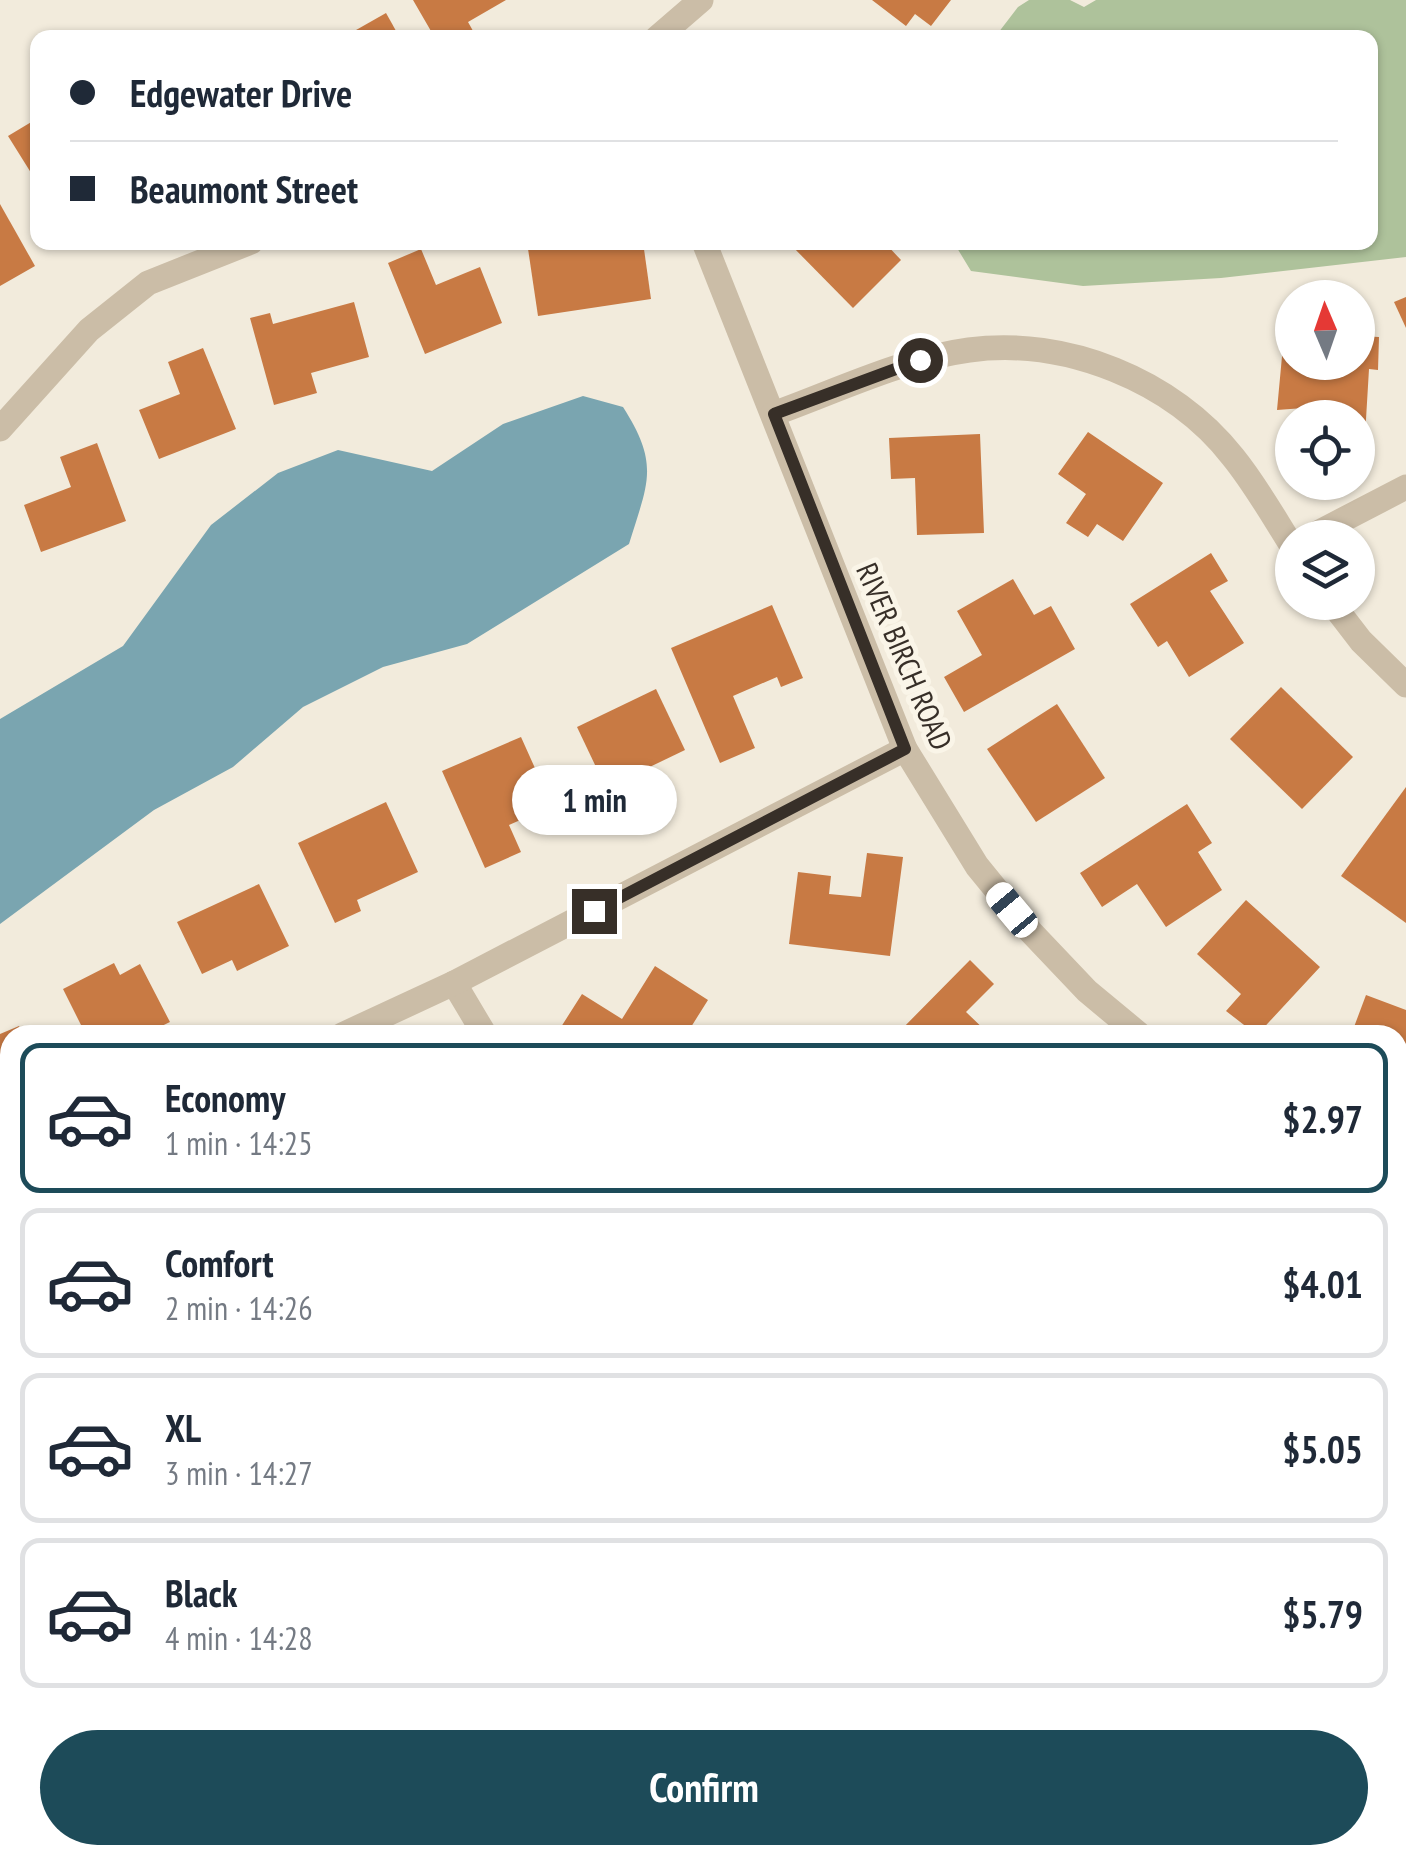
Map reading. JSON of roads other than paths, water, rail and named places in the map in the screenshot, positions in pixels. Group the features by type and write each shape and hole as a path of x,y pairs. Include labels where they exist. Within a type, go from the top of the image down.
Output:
{"street":[{"path":"666,30 701,0"},
{"path":"0,430 89,330 148,282 231,250"},
{"name":"RIVER BIRCH ROAD","path":"707,250 905,749 977,866 1088,990 1128,1025"},
{"path":"774,414 920,360 970,350 1022,348 1072,356 1120,372 1166,397 1202,424 1233,456 1275,520"},
{"path":"1343,520 1406,487"},
{"path":"1345,620 1406,685"},
{"path":"364,1025 454,983 905,749"},
{"path":"454,983 479,1025"}],"water":[{"path":"583,396 623,407 642,444 647,474 629,544 467,644 383,667 303,707 233,767 154,810 0,924 0,719 123,646 211,525 278,473 338,450 432,471 503,424"}]}
